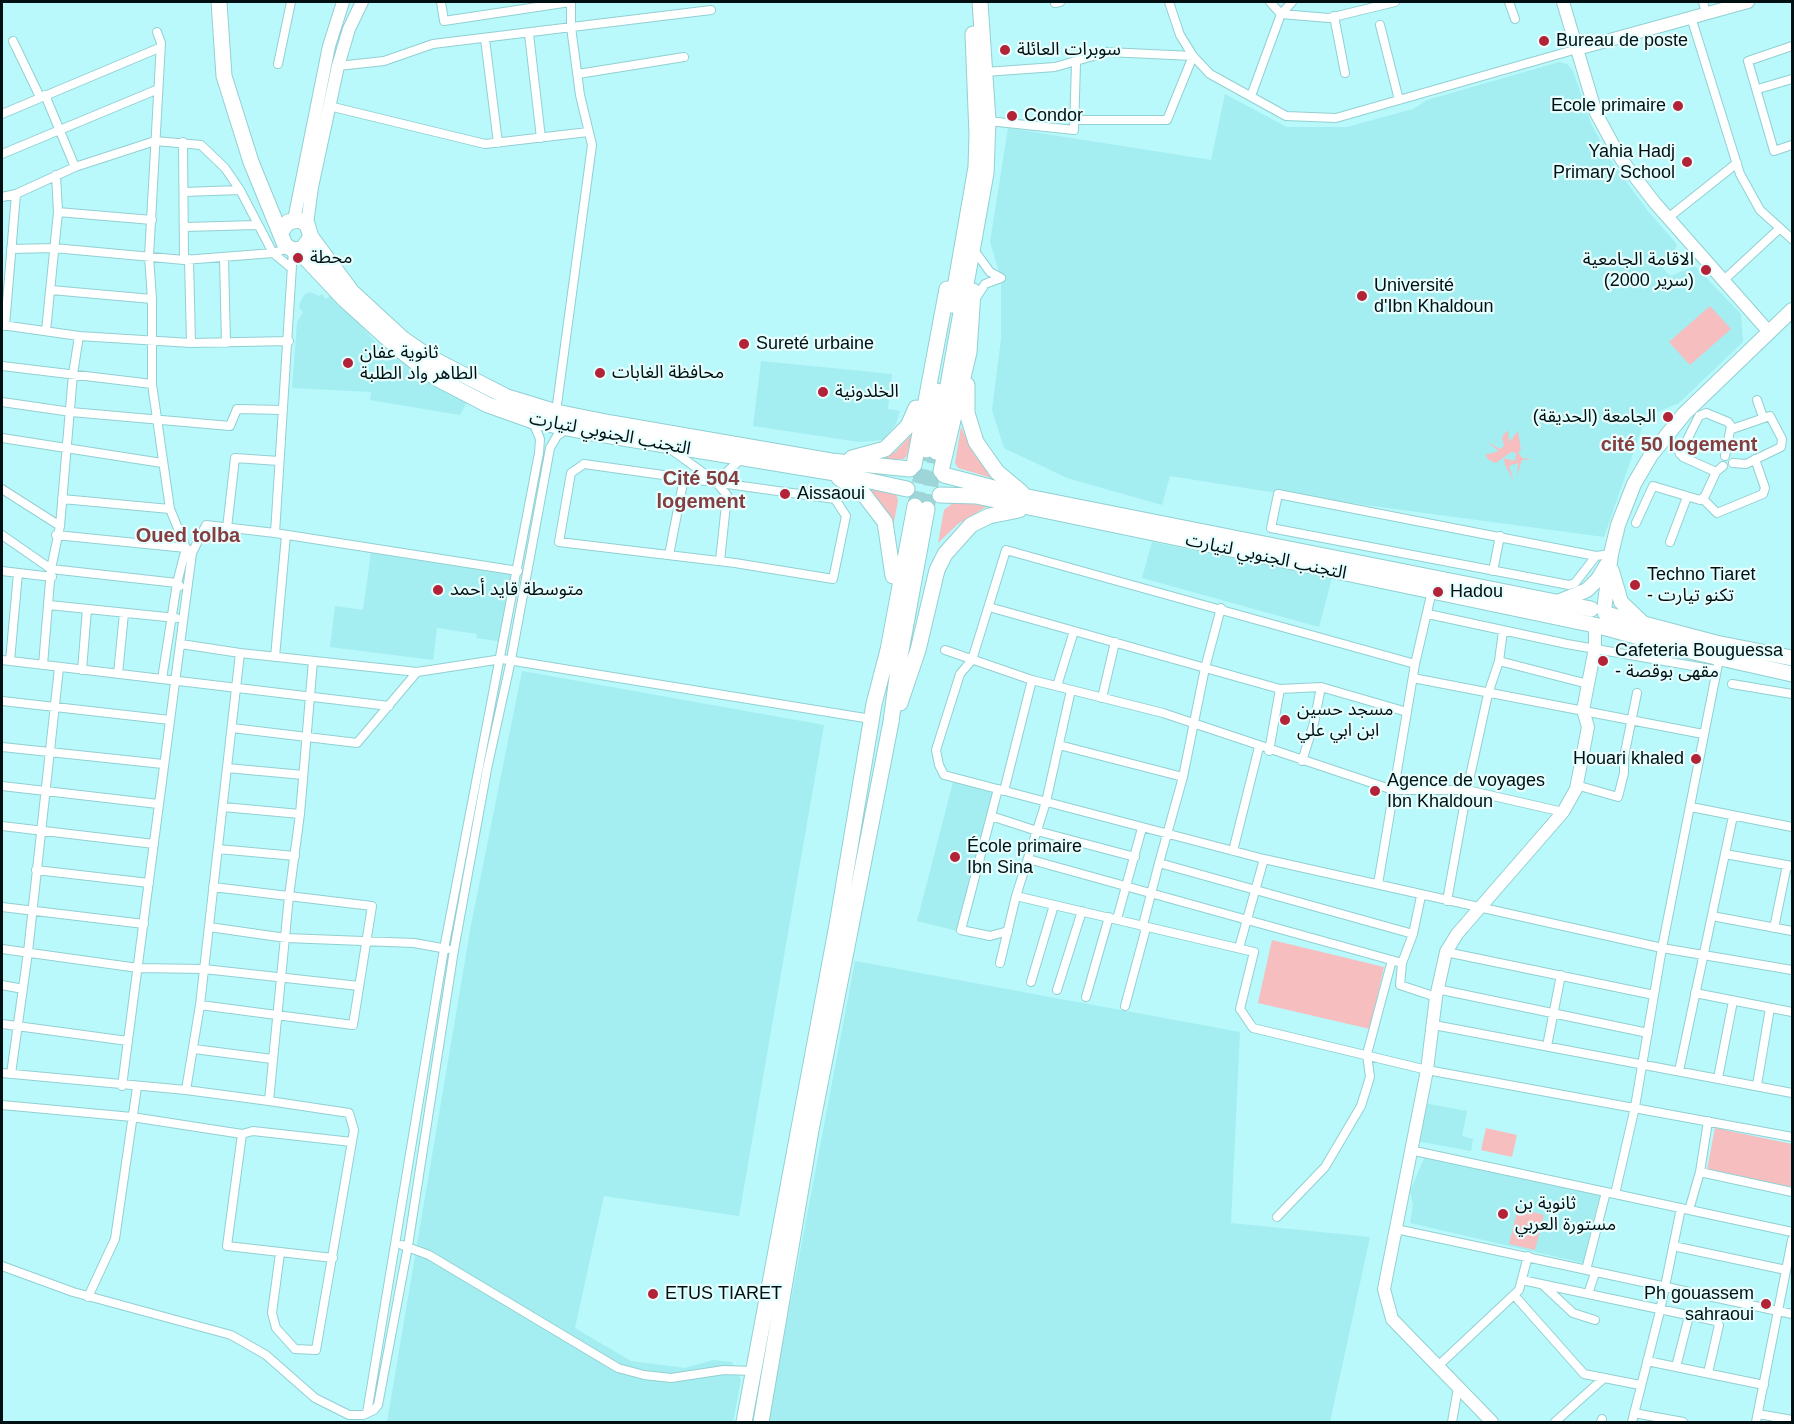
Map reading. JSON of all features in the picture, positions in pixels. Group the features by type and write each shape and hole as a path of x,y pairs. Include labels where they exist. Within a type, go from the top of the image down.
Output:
{"highway":[{"path":"891,722 902,698 918,650 937,570 945,554 971,525 1029,503 997,472 976,442 967,413 973,308 969,249 977,135 970,2"},
{"path":"931,451 969,249 986,173 987,121 980,2"},
{"path":"219,5 224,76 243,142 262,185 297,227 305,247 293,249"},
{"name":"التجنب الجنوبي لتيارت","path":"912,467 830,466 741,459 533,421 488,405 436,378 371,326 293,249 282,241 297,227 352,292 386,324 429,357 486,388 556,412 830,466 915,500"},
{"path":"891,722 915,500 906,478 912,467 950,275 969,249"},
{"path":"830,466 871,455 885,449 898,439 914,415 934,348"},
{"path":"744,1422 753,1371 799,1167 811,1130 891,722 914,638 939,496 944,485 942,473 969,352"},
{"path":"912,467 926,462 942,473"},
{"path":"830,466 862,492 885,522 893,576"},
{"name":"التجنب الجنوبي لتيارت","path":"942,473 1029,503 1432,591 1597,617 1792,658"},
{"path":"915,500 923,501 939,496"},
{"name":"التجنب الجنوبي لتيارت","path":"939,496 976,496 1029,503 1557,602 1718,664 1792,674"},
{"path":"760,1422 893,576 915,500"},
{"path":"874,704 888,650 915,500"}],"main road":[{"path":"1597,617 1611,554 1627,500 1646,463 1666,434 1792,310"},
{"path":"1557,602 1575,597 1589,589 1602,574 1611,554"},
{"path":"1611,554 1618,595 1631,614 1648,627"}],"street":[{"path":"278,64 291,2"},
{"path":"297,227 329,46 343,2"},
{"path":"297,227 338,66 349,29 362,2"},
{"path":"441,2 444,21 571,2 571,27 592,145 556,412"},
{"path":"1169,2 1180,35 1193,56 1210,74 1286,116 1336,118 1691,17 1704,7 1748,2"},
{"path":"1270,2 1281,14 1335,16 1395,2"},
{"path":"1251,96 1281,14 1292,2"},
{"path":"1509,2 1515,19"},
{"path":"1563,2 1596,113 1621,159 1668,218 1725,279 1768,332"},
{"path":"338,66 384,61 434,44 711,10"},
{"path":"1335,16 1345,73"},
{"path":"1691,17 1737,163 1760,210 1792,239"},
{"path":"1380,25 1399,100"},
{"path":"122,1086 163,764 177,680 187,592 189,550 170,509 152,384 150,340 152,299 149,256 156,90 161,43 157,32"},
{"path":"529,34 541,138"},
{"path":"485,39 498,143"},
{"path":"13,41 75,167"},
{"path":"1792,46 1748,61 1774,151 1792,145"},
{"path":"2,114 159,48"},
{"path":"985,72 1076,63 1107,52 1193,56"},
{"path":"1074,120 1167,120 1193,56"},
{"path":"578,74 684,57"},
{"path":"987,121 1074,130 1076,63"},
{"path":"1758,90 1792,79"},
{"path":"2,154 156,90"},
{"path":"329,106 485,144 588,132"},
{"path":"2,197 16,194 75,167 155,141 183,142 201,146 209,150 240,190 273,253 290,267"},
{"path":"183,142 191,343"},
{"path":"1668,218 1737,163"},
{"path":"46,331 58,212 56,175"},
{"path":"184,192 240,190"},
{"path":"16,194 5,284 3,326 79,336 191,343 289,341"},
{"path":"58,212 152,220"},
{"path":"185,227 257,225"},
{"path":"1725,279 1779,229"},
{"path":"11,249 54,248 186,260 273,253 293,249 290,267 289,341 275,533"},
{"path":"969,249 990,272 1001,278 985,284 977,293 973,308"},
{"path":"224,258 226,343"},
{"path":"51,290 152,299"},
{"path":"43,665 71,412 73,374 79,336"},
{"path":"2,366 152,384"},
{"path":"1757,400 1762,417"},
{"path":"2,402 156,421 230,426 237,409 283,410"},
{"path":"1636,523 1654,485 1696,501 1703,499 1725,456 1732,429 1728,422 1706,413 1701,414 1680,454"},
{"path":"1725,456 1731,457 1733,462 1742,465 1782,444 1781,436 1772,417 1762,417 1732,429"},
{"path":"2,1266 87,1297 231,1335 258,1349 325,1403 349,1415 374,1410 380,1396 408,1246 454,950 506,659 518,571 539,453 540,439 533,421"},
{"path":"367,1413 464,838 506,659 550,448 557,436 568,428"},
{"path":"1666,434 1680,454 1719,469 1730,467 1733,462"},
{"path":"2,438 162,463"},
{"path":"666,446 716,482 727,495 720,561"},
{"path":"227,528 235,458 279,461"},
{"path":"716,482 741,459"},
{"path":"1703,499 1717,513 1763,494 1765,488 1755,459"},
{"path":"584,464 684,478 835,499 846,516 833,579 720,561 559,543 571,473 584,464"},
{"path":"669,555 684,478"},
{"path":"2,489 58,531 189,550"},
{"path":"1596,556 1575,583 1569,585 1271,528 1278,494 1596,556 1611,554"},
{"path":"1670,542 1687,497"},
{"path":"62,499 170,509"},
{"path":"162,679 174,617 177,583 189,550 206,525 275,533 518,571"},
{"path":"2,535 52,573"},
{"path":"275,657 286,535"},
{"path":"1493,571 1500,536"},
{"path":"1415,664 1006,549 972,660 960,674 936,750 944,775 1142,828 1421,896 1662,948 1792,970"},
{"path":"2,572 52,573 177,583 187,592"},
{"path":"18,573 6,661 389,706"},
{"path":"1378,884 1415,664 1432,591"},
{"path":"48,605 174,617 184,621"},
{"path":"989,608 1280,689 1321,687 1407,712"},
{"path":"1125,1006 1145,932 1143,926 1151,892 1183,777 1205,668 1221,608"},
{"path":"82,670 87,609"},
{"path":"118,674 124,613"},
{"path":"1428,614 1595,648 1718,664 1662,948 1635,1107 1616,1194"},
{"path":"1492,1422 1392,1319 1384,1289 1427,1070 1437,993 1446,952 1480,908 1563,812 1576,785 1588,728 1583,710 1595,648 1597,617"},
{"path":"1057,687 1074,631"},
{"path":"1447,901 1467,790 1488,694 1499,661 1503,631"},
{"path":"1102,698 1115,642"},
{"path":"181,644 240,653 417,672 506,659 871,719"},
{"path":"945,650 1032,680 1163,713 1269,751 1394,790 1467,790 1563,812"},
{"path":"186,1090 200,1005 240,653"},
{"path":"269,1101 289,896 300,814 313,661"},
{"path":"1499,661 1588,684"},
{"path":"59,668 39,831 28,952 18,1025 6,1073 122,1086 186,1090 349,1113 354,1130 316,1350 295,1349 276,1328 272,1313 280,1253"},
{"path":"232,728 357,743 417,672"},
{"path":"1413,678 1488,694 1583,710 1630,722 1703,734"},
{"path":"1008,931 990,936 961,930 991,816 1001,790 1032,680"},
{"path":"1732,684 1792,694"},
{"path":"1302,761 1314,723 1321,687"},
{"path":"1269,751 1280,689"},
{"path":"1000,963 1016,896 1046,802 1071,690"},
{"path":"1576,785 1618,797 1624,773 1624,757 1636,693"},
{"path":"2,701 170,720"},
{"path":"1059,745 1183,777"},
{"path":"2,747 163,764"},
{"path":"1233,851 1259,747"},
{"path":"227,768 303,776"},
{"path":"2,786 158,804"},
{"path":"223,807 300,814"},
{"path":"1690,807 1792,827"},
{"path":"991,816 1135,858"},
{"path":"1679,1071 1733,816"},
{"path":"2,826 154,844"},
{"path":"1086,997 1126,887 1142,828"},
{"path":"464,838 474,839"},
{"path":"218,849 295,856"},
{"path":"1725,854 1790,866 1774,928"},
{"path":"1028,859 1402,963"},
{"path":"1239,948 1263,859"},
{"path":"1159,862 1413,934"},
{"path":"36,870 149,883"},
{"path":"200,1005 353,1025 372,906 213,887"},
{"path":"1016,896 1254,952 1240,1009 1253,1028 1427,1070 1792,1137"},
{"path":"1421,896 1413,934 1402,963 1400,986 1552,1012 1648,1033"},
{"path":"1031,982 1054,905"},
{"path":"2,907 144,924"},
{"path":"1057,990 1082,911"},
{"path":"1712,916 1792,931"},
{"path":"209,927 286,938 366,943 414,943 454,950"},
{"path":"2,949 138,968 204,969 359,986"},
{"path":"1446,952 1654,995"},
{"path":"1277,1217 1325,1167 1361,1106 1370,1077 1367,1054 1392,960"},
{"path":"1547,1046 1561,975"},
{"path":"2,985 23,989"},
{"path":"1695,993 1792,1012"},
{"path":"1718,1078 1733,1001"},
{"path":"1756,1085 1770,1008"},
{"path":"2,1024 128,1041"},
{"path":"1434,1024 1792,1093"},
{"path":"194,1049 272,1059"},
{"path":"425,1070 436,1072"},
{"path":"87,1297 115,1239 137,1087"},
{"path":"2,1105 132,1117 242,1134 253,1131 352,1142"},
{"path":"1632,1422 1660,1311 1673,1246 1700,1172 1708,1121"},
{"path":"242,1134 227,1246 333,1258"},
{"path":"1410,1150 1792,1232"},
{"path":"1700,1172 1792,1192"},
{"path":"1588,1294 1590,1272 1606,1192"},
{"path":"1396,1229 1792,1314"},
{"path":"1792,1240 1757,1418 1792,1420"},
{"path":"396,1243 429,1255 618,1368 644,1375 671,1378 724,1370 753,1371"},
{"path":"1673,1246 1786,1270"},
{"path":"1438,1366 1520,1290 1528,1256"},
{"path":"1522,1280 1716,1321 1719,1324 1708,1374"},
{"path":"1542,1284 1573,1313 1595,1320"},
{"path":"1514,1295 1584,1374 1640,1385"},
{"path":"1676,1367 1689,1316"},
{"path":"1647,1361 1764,1385"},
{"path":"1554,1422 1604,1378"},
{"path":"1452,1422 1458,1388"},
{"path":"1634,1413 1683,1422"}],"shaded area":[{"name":"Université d'Ibn Khaldoun","path":"1559,62 1567,64 1573,71 1591,123 1609,158 1648,211 1675,242 1677,246 1663,268 1670,276 1695,266 1741,314 1743,342 1679,403 1657,412 1642,428 1604,537 1283,494 1170,476 1162,505 1067,478 1004,448 992,410 1001,339 1001,278 990,242 1008,128 1211,160 1225,94 1287,127 1347,127 1413,109 1427,100"},
{"name":"ثانوية عفان الطاهر واد الطلبة","path":"310,292 319,296 322,294 326,299 332,294 384,351 467,402 460,415 370,400 371,392 292,388 297,322 303,312 299,308 304,295"},
{"path":"1710,306 1731,329 1690,365 1669,342"},
{"name":"الخلدونية","path":"761,361 892,374 888,409 900,411 896,424 883,440 859,442 753,426"},
{"path":"961,427 975,456 995,479 958,468 955,463"},
{"path":"1508,430 1509,442 1518,431 1521,450 1518,452 1522,458 1532,459 1522,460 1517,475 1518,463 1509,466 1514,481 1505,465 1504,458 1515,461 1516,453 1511,452 1496,463 1485,455 1499,451 1486,441 1500,449 1504,446 1502,437"},
{"path":"912,434 904,459 879,459 895,452"},
{"path":"861,483 896,493 898,501 892,532"},
{"path":"953,503 989,505 958,524 938,543 944,510"},
{"path":"1152,542 1332,578 1319,627 1142,578"},
{"name":"متوسطة قايد أحمد","path":"371,553 514,573 504,642 476,638 477,634 437,628 433,660 330,647 335,606 363,610"},
{"path":"522,671 824,725 739,1216 604,1196 575,1328 631,1361 685,1368 713,1360 732,1362 741,1380 733,1422 387,1422 471,925"},
{"name":"École primaire Ibn Sina","path":"953,782 993,793 957,931 917,921"},
{"path":"1272,940 1384,967 1370,1029 1258,1003"},
{"path":"855,961 1240,1032 1231,1223 1370,1237 1330,1422 768,1422"},
{"path":"1424,1103 1467,1111 1462,1136 1473,1139 1471,1151 1416,1141"},
{"path":"1486,1128 1517,1135 1512,1157 1481,1150"},
{"path":"1715,1128 1792,1144 1792,1187 1707,1170"},
{"name":"ثانوية بن مستورة العربي","path":"1425,1156 1600,1194 1583,1263 1410,1223 1413,1205 1410,1191"},
{"path":"1518,1208 1544,1215 1535,1250 1509,1244"}],"tunnel":[{"path":"915,506 926,450"},
{"path":"927,509 936,452"}],"place":[{"name":"Bureau de poste","path":"1544,41"},
{"name":"سوبرات العائلة","path":"1005,50"},
{"name":"Ecole primaire","path":"1678,106"},
{"name":"Condor","path":"1012,116"},
{"name":"Yahia Hadj Primary School","path":"1687,162"},
{"name":"محطة","path":"298,258"},
{"name":"الاقامة الجامعية (2000 سرير)","path":"1706,270"},
{"name":"Université d'Ibn Khaldoun","path":"1362,296"},
{"name":"Sureté urbaine","path":"744,344"},
{"name":"ثانوية عفان الطاهر واد الطلبة","path":"348,363"},
{"name":"محافظة الغابات","path":"600,373"},
{"name":"الخلدونية","path":"823,392"},
{"name":"الجامعة (الحديقة)","path":"1668,417"},
{"name":"Aissaoui","path":"785,494"},
{"name":"Techno Tiaret - تكنو تيارت","path":"1635,585"},
{"name":"متوسطة قايد أحمد","path":"438,590"},
{"name":"Hadou","path":"1438,592"},
{"name":"Cafeteria Bouguessa - مقهى بوقصة","path":"1603,661"},
{"name":"مسجد حسين ابن ابي علي","path":"1285,720"},
{"name":"Houari khaled","path":"1696,759"},
{"name":"Agence de voyages Ibn Khaldoun","path":"1375,791"},
{"name":"École primaire Ibn Sina","path":"955,857"},
{"name":"ثانوية بن مستورة العربي","path":"1503,1214"},
{"name":"ETUS TIARET","path":"653,1294"},
{"name":"Ph gouassem sahraoui","path":"1766,1304"}],"district":[{"name":"cité 50 logement","path":"1679,445"},
{"name":"Cité 504 logement","path":"701,490"},
{"name":"Oued tolba","path":"188,536"}]}
